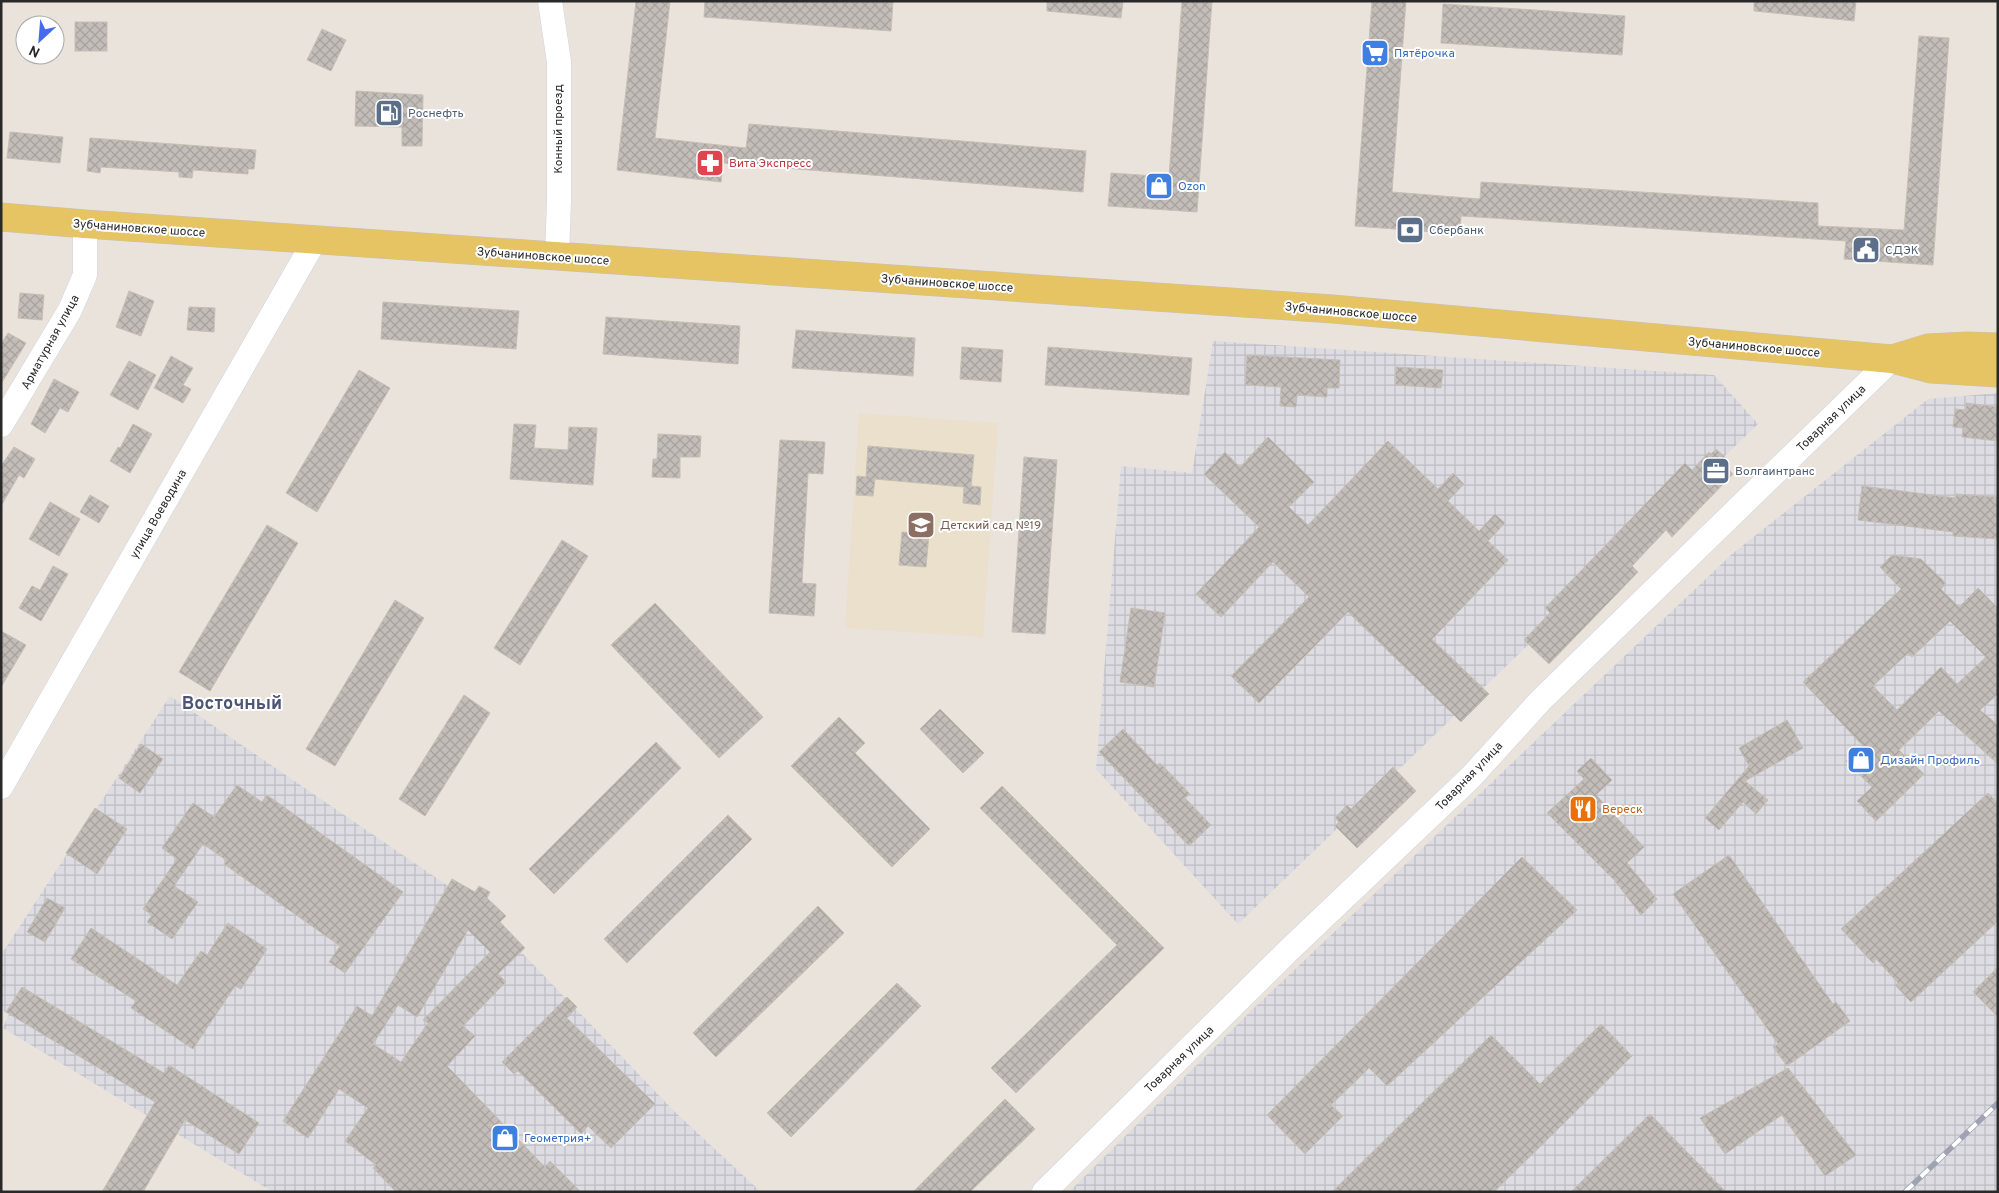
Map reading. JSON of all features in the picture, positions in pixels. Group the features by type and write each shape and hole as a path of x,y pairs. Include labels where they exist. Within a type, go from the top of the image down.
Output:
{"main road":[{"name":"Зубчаниновское шоссе","path":"1,217 1333,310 1892,359 1931,369 1998,372"},
{"path":"1967,346 1998,333"},
{"name":"Зубчаниновское шоссе","path":"1892,359 1928,348 1998,347"}],"street":[{"name":"Конный проезд","path":"550,1 559,62 559,200 556,256"},
{"name":"Арматурная улица","path":"1,425 70,310 82,283 85,275 85,224"},
{"name":"улица Воеводина","path":"1,787 315,240"},
{"name":"Товарная улица","path":"1044,1192 1296,944 1471,777 1541,700 1892,359"}],"shaded area":[{"path":"1213,341 1714,375 1758,424 1238,924 1096,769 1121,466 1192,473"},
{"path":"1998,393 1998,1192 1069,1192 1252,1010 1732,554 1928,399"},
{"name":"Детский сад №19","path":"859,413 998,423 983,637 845,628"},
{"path":"170,696 476,905 674,1111 761,1192 273,1192 3,1028 9,1014 1,1010 1,955"}],"building":[{"path":"636,1 670,1 655,138 746,148 749,124 1086,151 1083,192 723,163 721,182 617,170"},
{"path":"705,1 893,1 891,31 704,17"},
{"path":"1047,1 1123,1 1121,18 1047,11"},
{"path":"1182,1 1212,1 1197,212 1108,206 1111,173 1169,177"},
{"path":"1372,1 1406,1 1392,192 1480,199 1481,182 1818,203 1818,226 1904,230 1919,36 1949,38 1933,265 1844,259 1846,241 1461,216 1460,234 1355,226"},
{"path":"1754,1 1856,1 1854,21 1754,11"},
{"path":"1443,4 1625,16 1622,55 1441,43"},
{"path":"75,22 107,22 107,51 75,51"},
{"path":"322,29 346,40 331,71 307,60"},
{"name":"Роснефть","path":"356,91 423,95 422,146 402,146 402,127 355,126"},
{"path":"10,132 63,137 60,163 7,158"},
{"path":"90,138 256,150 254,169 248,169 248,174 193,170 192,178 179,177 179,172 101,167 100,173 87,171"},
{"path":"129,291 154,301 141,336 116,327"},
{"path":"20,293 44,295 42,320 18,318"},
{"path":"383,302 519,311 516,349 381,339"},
{"path":"189,307 215,308 214,332 187,330"},
{"path":"606,317 740,326 738,364 603,354"},
{"path":"796,330 915,338 913,376 792,368"},
{"path":"8,333 26,343 1,384 1,344"},
{"path":"962,347 1003,350 1001,382 960,379"},
{"path":"1048,347 1192,358 1189,395 1045,385"},
{"path":"1247,355 1340,360 1339,388 1327,388 1327,397 1297,395 1296,407 1280,406 1281,387 1245,385"},
{"path":"171,356 193,368 183,385 191,389 183,403 154,388"},
{"path":"129,361 156,375 138,410 110,395"},
{"path":"1396,367 1443,370 1441,388 1395,385"},
{"path":"359,370 390,388 317,512 286,493"},
{"path":"54,379 79,392 68,412 60,408 45,433 31,424"},
{"path":"1966,403 1998,407 1998,441 1962,437 1963,428 1953,427 1955,409 1966,410"},
{"path":"133,424 152,434 130,473 110,461 118,447 120,448"},
{"path":"514,424 536,425 534,448 568,450 569,427 597,428 593,485 510,479"},
{"path":"658,434 701,436 700,457 680,457 680,478 652,477 653,459 657,459"},
{"path":"1268,437 1314,482 1289,507 1308,525 1388,441 1438,489 1453,473 1464,484 1448,501 1479,531 1495,514 1505,523 1488,541 1508,560 1432,639 1489,694 1461,722 1348,612 1259,703 1231,676 1309,597 1273,562 1221,617 1196,594 1259,527 1204,474 1225,452 1240,467"},
{"path":"780,440 825,442 823,474 808,473 802,583 816,584 814,616 769,613"},
{"path":"868,446 974,455 971,486 981,487 980,505 963,503 964,487 875,479 873,496 856,495 857,476 866,477"},
{"path":"14,447 35,459 24,478 19,475 1,506 1,466"},
{"path":"1716,449 1726,458 1722,463 1733,474 1672,537 1666,530 1632,566 1638,572 1549,664 1524,640 1550,613 1545,608 1685,463 1692,470 1709,452 1711,454"},
{"path":"1024,457 1057,460 1045,634 1012,632"},
{"path":"1862,486 1956,498 1956,494 1998,497 1998,539 1953,536 1953,532 1858,520"},
{"path":"90,495 109,506 99,523 80,512"},
{"path":"50,502 80,519 59,556 29,539"},
{"path":"267,525 298,543 210,691 179,672"},
{"path":"902,532 929,534 926,567 899,565"},
{"path":"562,540 588,556 520,665 494,648"},
{"path":"1892,555 1921,559 1946,583 1941,589 1959,607 1978,588 1998,608 1998,694 1980,710 1998,725 1998,764 1939,711 1899,750 1924,774 1876,821 1857,801 1872,787 1846,761 1862,745 1803,682 1901,589 1880,567","holes":["1950,621 1986,657 1957,684 1941,667 1897,710 1873,686 1908,653 1912,657"]},
{"path":"53,566 68,574 41,621 19,608 32,586 40,590"},
{"path":"395,600 424,618 335,766 306,749"},
{"path":"655,603 763,717 719,758 611,645"},
{"path":"1131,608 1165,613 1154,687 1120,682"},
{"path":"1,631 26,645 1,687"},
{"path":"464,695 490,713 425,816 399,799"},
{"path":"940,709 984,753 963,773 920,729"},
{"path":"839,717 865,743 855,753 930,829 892,867 791,766"},
{"path":"1787,720 1803,748 1745,781 1768,800 1756,814 1743,802 1719,830 1705,818 1749,766 1739,748"},
{"path":"1123,729 1157,765 1160,763 1190,794 1185,798 1211,825 1189,846 1099,752"},
{"path":"656,742 681,768 554,894 529,869"},
{"path":"141,744 163,759 140,793 119,778"},
{"path":"1591,758 1612,780 1596,795 1644,847 1627,863 1657,899 1641,915 1615,881 1547,813 1584,779 1577,771"},
{"path":"1393,767 1416,791 1357,848 1335,826 1339,822 1335,818 1347,805 1351,809"},
{"path":"237,785 262,802 267,795 403,892 345,973 329,962 340,946 224,864 226,860 203,844 174,886 198,902 172,939 147,922 152,915 143,909 177,859 162,848 193,803 214,817"},
{"path":"1002,786 1164,948 1016,1093 991,1068 1117,945 980,808"},
{"path":"1988,793 1998,803 1998,921 1911,1002 1895,985 1898,983 1876,959 1873,963 1841,929"},
{"path":"95,808 127,829 97,874 66,853"},
{"path":"728,815 752,839 627,963 604,939"},
{"path":"1729,855 1833,1004 1836,1002 1850,1021 1787,1066 1773,1047 1778,1044 1673,894"},
{"path":"1522,857 1577,910 1387,1086 1369,1068 1331,1105 1343,1116 1305,1154 1267,1115"},
{"path":"452,879 475,892 479,886 490,892 487,898 506,916 500,922 525,948 498,974 506,982 463,1026 475,1036 447,1066 545,1167 550,1161 581,1192 396,1192 373,1168 376,1165 345,1141 368,1108 339,1089 308,1138 283,1121 357,1006 372,1016","holes":["468,930 490,952 423,1020 428,1023 401,1062 373,1044 398,1005 417,1017"]},
{"path":"47,898 65,908 45,942 27,932"},
{"path":"818,906 844,933 716,1057 693,1033"},
{"path":"228,923 267,949 241,989 235,986 193,1049 131,1008 136,1001 71,959 91,928 177,985 201,951 207,955"},
{"path":"1998,967 1998,1017 1973,992"},
{"path":"897,983 921,1006 791,1137 767,1113"},
{"path":"22,987 164,1073 169,1065 259,1123 239,1154 185,1120 143,1192 102,1192 155,1102 6,1012"},
{"path":"567,997 577,1007 567,1018 655,1104 611,1148 588,1126 581,1134 518,1071 514,1074 502,1062"},
{"path":"1601,1024 1632,1056 1494,1192 1332,1192 1491,1035 1540,1084"},
{"path":"1788,1068 1856,1155 1825,1176 1782,1115 1725,1154 1700,1118"},
{"path":"1005,1099 1035,1129 970,1192 913,1192"},
{"path":"1650,1114 1726,1192 1571,1192"}],"railway":[{"path":"1905,1192 1998,1103"}],"place":[{"name":"Пятёрочка","path":"1375,53"},
{"name":"Роснефть","path":"389,113"},
{"name":"Вита Экспресс","path":"710,163"},
{"name":"Ozon","path":"1159,186"},
{"name":"Сбербанк","path":"1410,230"},
{"name":"СДЭК","path":"1866,250"},
{"name":"Волгаинтранс","path":"1716,471"},
{"name":"Детский сад №19","path":"921,525"},
{"name":"Дизайн Профиль","path":"1861,760"},
{"name":"Вереск","path":"1583,809"},
{"name":"Геометрия+","path":"505,1138"}],"district":[{"name":"Восточный","path":"232,703"}]}
